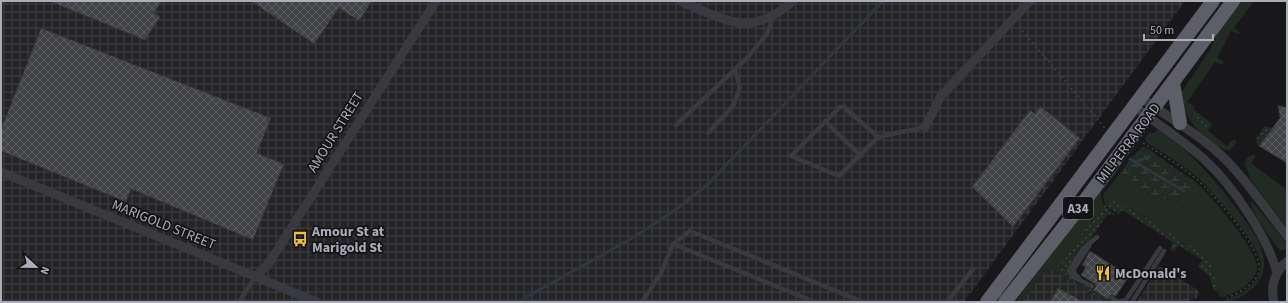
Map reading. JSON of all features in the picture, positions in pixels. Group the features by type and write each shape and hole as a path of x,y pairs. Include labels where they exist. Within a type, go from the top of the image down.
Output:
{"highway":[{"name":"MILPERRA ROAD","path":"987,302 1213,1"},
{"name":"MILPERRA ROAD","path":"1005,302 1173,83 1233,1"},
{"path":"1173,83 1180,123"}],"street":[{"name":"AMOUR STREET","path":"255,277 269,263 436,1"},
{"path":"680,1 727,20 745,24 754,23 773,17 793,1"},
{"path":"925,127 941,96 1030,1"},
{"path":"1137,101 1196,153 1223,180 1261,234 1273,256 1277,273"},
{"path":"1151,112 1180,123 1226,160 1287,236"},
{"name":"MARIGOLD STREET","path":"1,172 317,302"},
{"path":"1274,302 1272,289 1277,273 1287,261"}],"lane":[{"path":"676,125 735,69 767,34 773,17"},
{"path":"708,133 733,106 740,88 735,69"},
{"path":"878,137 844,107 840,107 791,156 839,176 861,156 878,137 925,127"},
{"path":"825,121 861,156"},
{"path":"642,302 661,273 673,244 688,232 694,232 863,302"},
{"path":"1092,285 1073,277 1070,271 1082,250 1097,237"},
{"path":"673,244 816,302"},
{"path":"1112,298 1118,302 1126,300 1162,250 1132,302"},
{"path":"947,302 973,269"},
{"path":"239,302 255,277"}],"path":[{"path":"1013,20 1106,129"},
{"path":"1141,142 1189,173 1205,187 1220,204 1256,252 1260,262 1256,277 1249,285 1227,298"},
{"path":"1104,206 1109,209"}],"shaded area":[{"path":"1,1 1185,1 964,302 1,302"},
{"path":"1159,266 1198,290 1199,293 1197,298 1189,300 1190,302 1137,302"},
{"path":"1048,267 1105,302 1022,302"}],"green space":[{"path":"1240,1 1254,1 1234,28 1239,32 1239,34 1231,31 1217,58 1224,62 1222,65 1215,62 1187,102 1194,106 1194,112 1197,118 1206,129 1227,146 1232,140 1236,140 1236,143 1231,150 1226,150 1208,140 1192,123 1184,109 1181,93 1210,50 1220,28"},
{"path":"1193,109 1212,124 1207,131 1195,116"},
{"path":"1264,126 1273,128 1259,146 1255,141"},
{"path":"1157,129 1192,156 1211,177 1239,212 1259,243 1264,259 1262,276 1254,287 1239,298 1221,302 1233,297 1251,286 1259,275 1261,268 1260,259 1246,234 1214,194 1197,177 1146,142 1145,138 1149,133 1154,133"},
{"path":"1142,147 1145,147 1198,184 1192,185 1181,202 1154,197 1121,172 1132,156 1135,155"},
{"path":"1253,154 1256,156 1251,163 1287,190 1287,228 1251,180 1244,163 1247,158"},
{"path":"1118,167 1120,167 1101,193 1103,206 1055,271 1048,267 1022,302 1015,302"},
{"path":"1121,172 1154,197 1180,202 1192,184 1198,184 1234,225 1251,250 1256,261 1257,269 1248,284 1231,294 1220,298 1208,257 1182,242 1129,207 1107,201 1105,205 1103,195"},
{"path":"1110,199 1118,201 1182,240 1182,243 1202,251 1207,256 1211,264 1218,291 1214,291 1209,275 1198,267 1202,260 1178,245 1174,252 1170,249 1173,242 1122,210 1119,214 1105,205"},
{"path":"1252,201 1287,244 1287,249 1280,251 1257,219 1250,203"},
{"path":"1103,206 1117,216 1110,214 1106,216 1090,240 1080,248 1067,271 1074,281 1101,292 1114,302 1105,302 1055,271"}],"building":[{"path":"49,1 162,1 154,13 160,17 145,40"},
{"path":"251,1 372,1 359,21 339,8 314,44"},
{"path":"41,28 271,118 257,153 284,164 253,240 131,189 126,202 1,151 1,129"},
{"path":"1278,105 1287,108 1287,163 1259,146 1280,118"},
{"path":"1040,106 1080,138 1013,227 972,187 1030,110 1035,114"},
{"name":"McDonald's","path":"1090,251 1129,276 1116,296 1111,295 1108,299 1093,290 1096,287 1095,284 1081,275 1086,267 1082,265"},
{"path":"1058,288 1084,302 1050,302"}],"waterway":[{"path":"518,302 641,233 687,201 709,183 883,1"},
{"path":"1135,162 1149,157"},
{"path":"1130,159 1184,191"}],"place":[{"name":"Amour St at Marigold St","path":"300,239"},
{"name":"McDonald's","path":"1103,273"}]}
